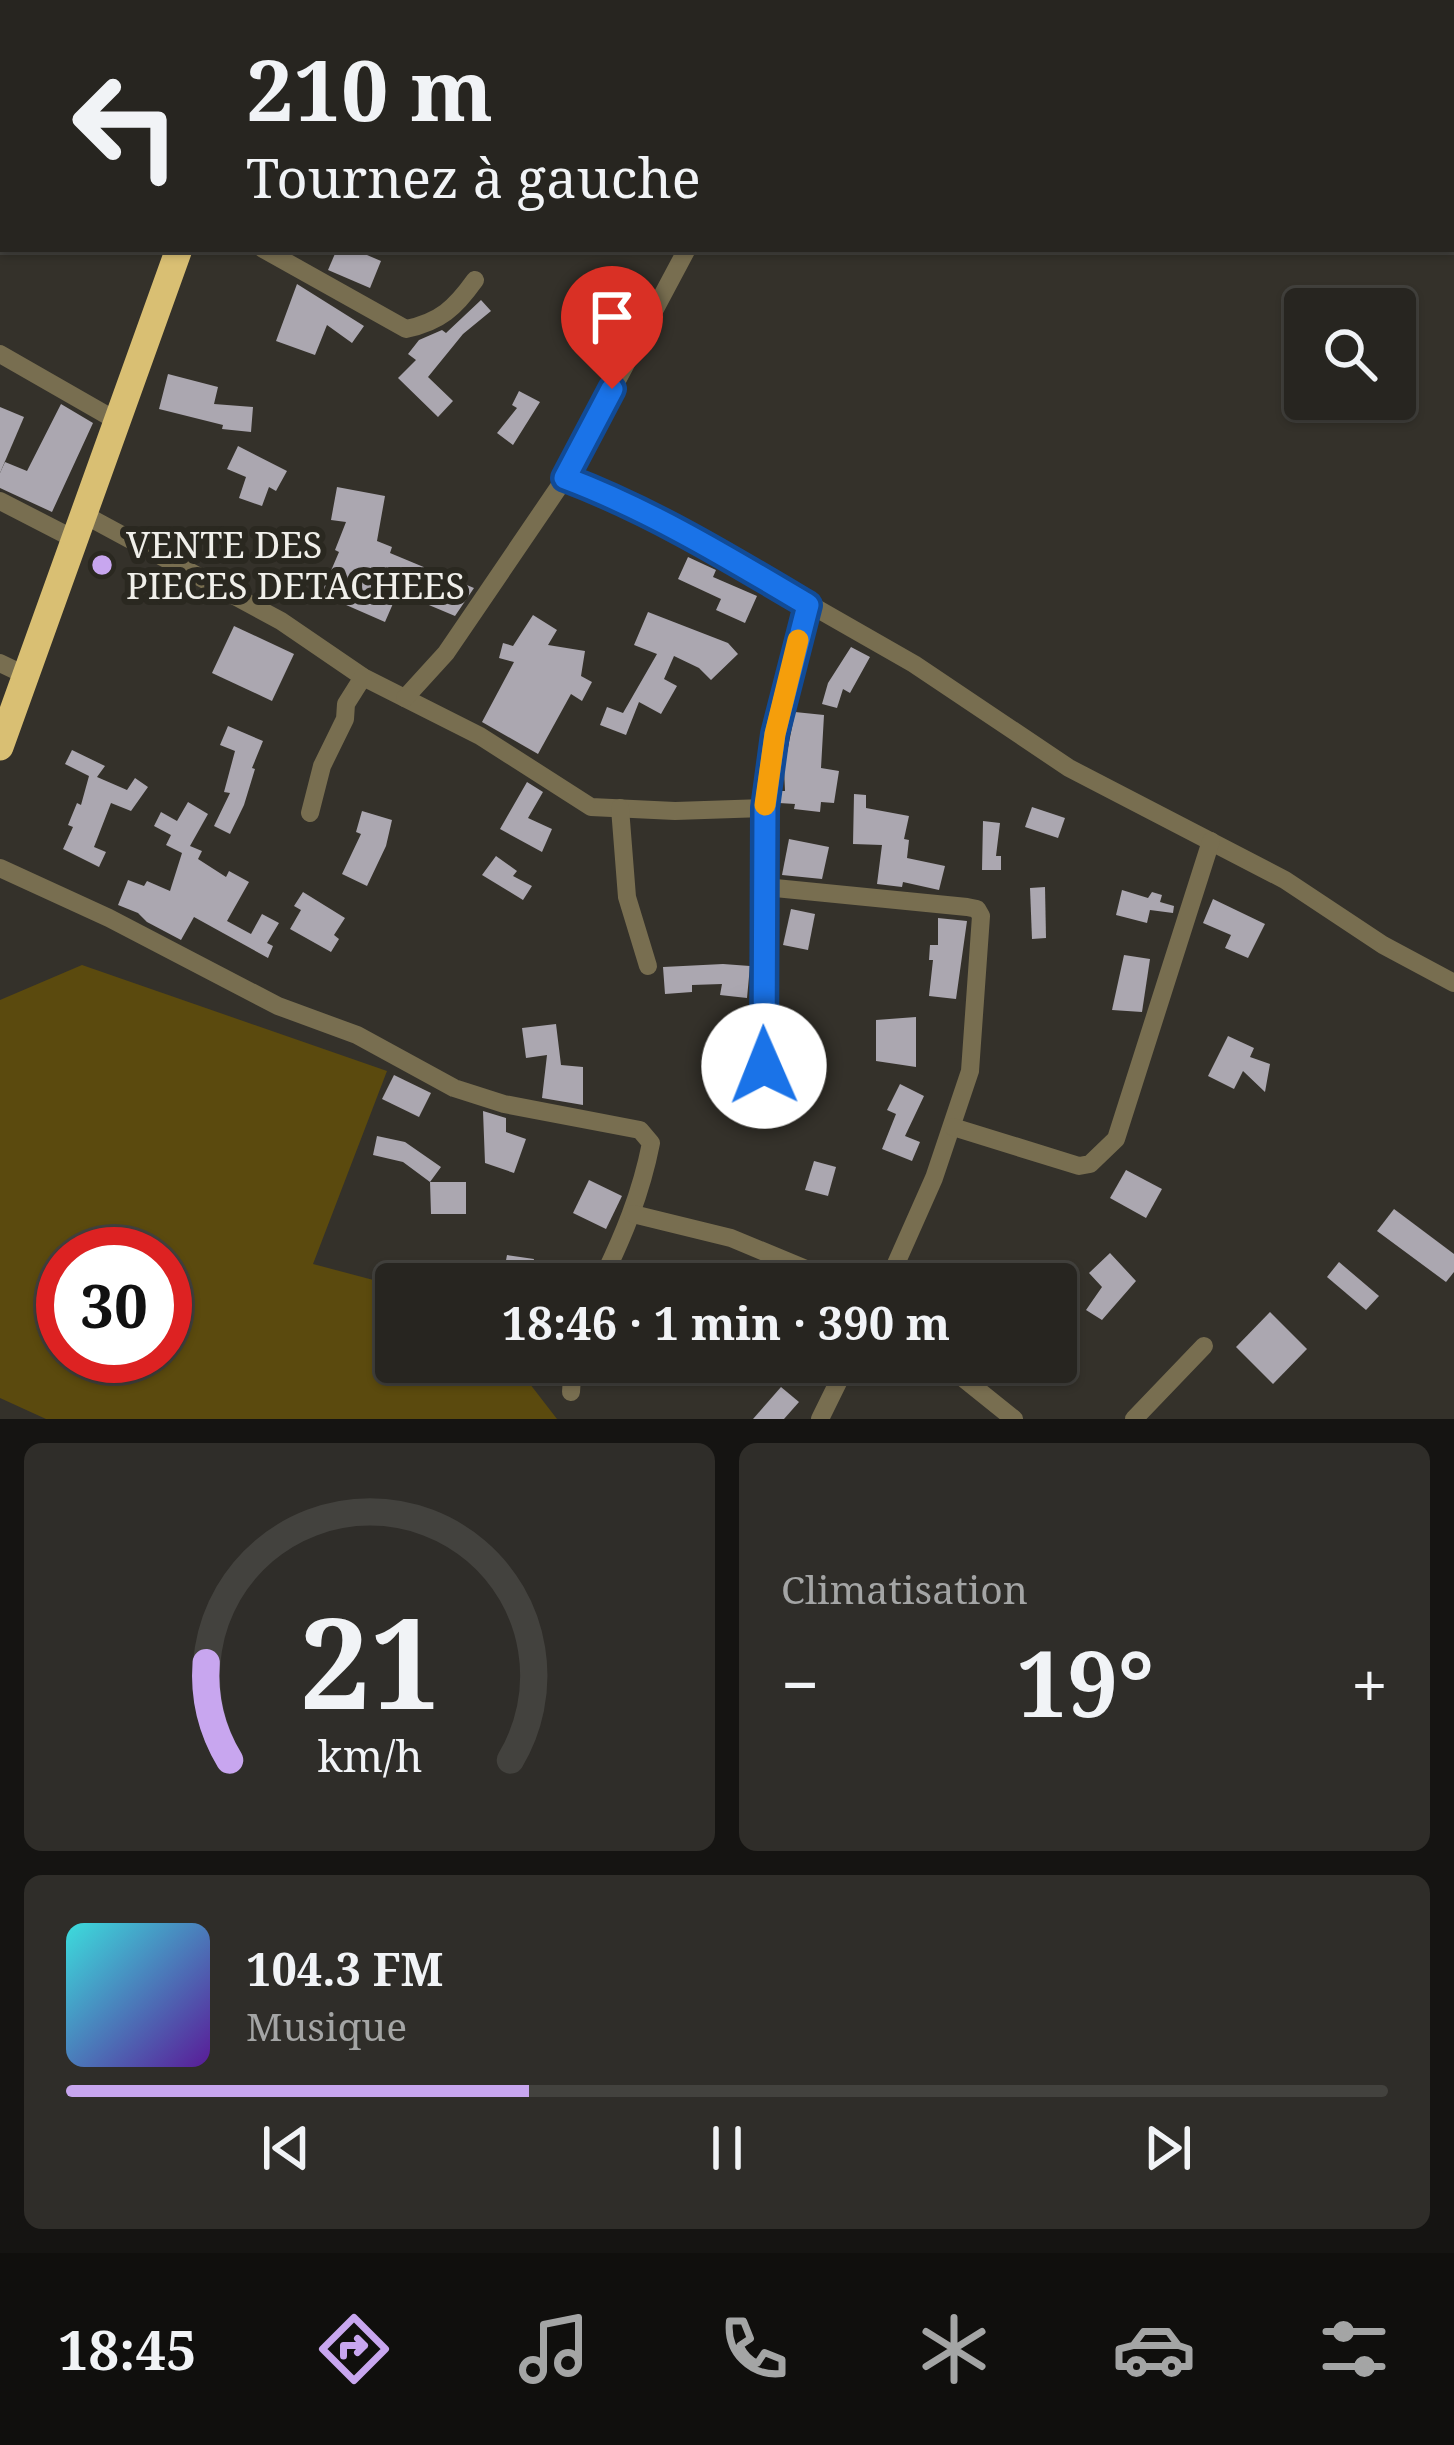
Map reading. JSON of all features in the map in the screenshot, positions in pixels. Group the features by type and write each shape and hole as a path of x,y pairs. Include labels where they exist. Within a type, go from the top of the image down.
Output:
{"highway":[{"path":"0,747 13,669 78,526 178,252"}],"street":[{"path":"268,252 406,329 427,325 453,310 475,280"},
{"path":"405,698 446,653 565,478 685,252"},
{"path":"0,354 117,421"},
{"path":"565,478 718,552 914,664 1070,769 1285,880 1383,945 1454,982"},
{"path":"0,501 78,526 280,621 363,676 480,736 591,807 765,808"},
{"path":"764,1066 765,808 775,734 808,605"},
{"path":"310,813 322,766 345,719 346,704 363,676"},
{"path":"620,808 627,897 649,966"},
{"path":"953,1127 1079,1166 1102,1156 1116,1139 1138,1077 1211,842"},
{"path":"0,868 109,918 278,1006 357,1035 454,1088 504,1104 640,1130 651,1143 634,1214 611,1263"},
{"path":"765,887 976,909 981,916 970,1071 953,1127 896,1263"},
{"path":"634,1214 731,1238 791,1263"},
{"path":"1134,1419 1204,1346"},
{"path":"571,1392 572,1383"},
{"path":"820,1419 838,1383"},
{"path":"969,1383 1013,1419"}],"shaded area":[{"path":"82,965 387,1071 313,1264 375,1280 375,1383 529,1383 557,1419 46,1419 0,1398 0,1000"}],"building":[{"path":"336,252 360,252 381,261 370,288 328,270"},
{"path":"597,283 626,299 609,328 581,312"},
{"path":"297,284 364,326 352,343 327,325 315,355 276,341"},
{"path":"481,300 491,311 463,334 428,377 453,401 438,417 398,378 416,360 408,354 419,340 442,330 446,333"},
{"path":"168,374 218,387 214,404 253,407 251,432 222,429 223,425 159,409"},
{"path":"519,391 540,402 513,445 497,433 517,408 512,405"},
{"path":"61,404 93,423 52,512 0,488 0,473 5,462 27,471"},
{"path":"0,407 24,417 0,473"},
{"path":"238,446 287,471 276,491 269,487 262,506 239,498 246,477 227,469"},
{"path":"337,487 385,496 377,541 392,547 390,553 474,588 455,616 398,592 385,622 321,594 346,522 331,520"},
{"path":"688,557 716,570 713,577 757,596 745,623 716,610 721,599 678,579"},
{"path":"648,612 728,643 738,654 711,680 674,656 664,679 677,686 661,714 639,702 626,735 600,725 607,707 623,713 657,654 634,645"},
{"path":"533,615 557,630 548,645 585,651 581,676 592,682 582,701 571,694 538,754 482,722 514,662 499,658 503,643 513,646"},
{"path":"234,626 294,654 272,701 212,673"},
{"path":"851,647 870,657 850,693 843,689 837,708 822,704 828,683"},
{"path":"795,712 824,715 821,768 839,771 834,803 821,802 820,812 779,803 785,791 784,768"},
{"path":"228,726 263,741 230,834 214,826 230,793 224,792 235,751 220,745"},
{"path":"72,750 105,766 97,777 127,790 135,778 148,787 131,811 111,803 94,847 106,852 99,867 63,849 89,776 65,764"},
{"path":"527,782 543,792 528,818 552,829 542,852 500,829"},
{"path":"854,794 866,795 866,808 909,816 904,839 909,840 907,858 945,866 939,890 903,882 902,887 877,884 882,845 853,844"},
{"path":"188,802 208,814 190,846 202,851 198,859 226,877 229,871 249,882 227,921 251,934 262,914 279,923 267,943 273,946 268,958 194,917 181,940 118,905 128,880 144,886 147,881 170,891 182,853 166,845 171,835 154,826 161,812 177,821"},
{"path":"1032,807 1065,818 1058,838 1025,827"},
{"path":"362,811 392,820 367,886 342,874 361,834 356,832"},
{"path":"983,821 1000,823 996,856 1001,856 1001,870 982,870"},
{"path":"789,839 829,847 822,879 782,875"},
{"path":"496,856 517,871 513,876 532,886 523,900 482,875"},
{"path":"1045,887 1046,938 1032,939 1030,888"},
{"path":"1122,890 1148,898 1152,892 1162,895 1160,902 1174,906 1173,913 1150,910 1147,923 1116,915"},
{"path":"303,892 345,918 334,935 339,939 331,952 290,929 301,910 294,906"},
{"path":"1213,899 1265,924 1248,958 1225,948 1231,935 1203,923"},
{"path":"791,909 815,914 808,950 783,945"},
{"path":"938,918 967,921 956,999 929,996 930,945 938,945"},
{"path":"1124,955 1150,959 1142,1012 1112,1010"},
{"path":"750,966 747,998 720,995 722,984 692,985 692,992 665,994 663,967"},
{"path":"916,1017 916,1067 876,1061 876,1020"},
{"path":"556,1024 561,1065 583,1067 583,1105 542,1098 547,1055 526,1058 522,1028"},
{"path":"1228,1036 1254,1048 1250,1057 1270,1064 1265,1092 1243,1071 1234,1089 1208,1076"},
{"path":"394,1075 431,1093 419,1117 382,1099"},
{"path":"900,1084 924,1096 905,1136 920,1142 912,1161 882,1149 896,1114 887,1110"},
{"path":"483,1111 506,1118 506,1132 526,1139 514,1173 485,1163"},
{"path":"377,1136 405,1142 441,1167 430,1182 403,1162 373,1155"},
{"path":"814,1161 836,1167 828,1196 805,1190"},
{"path":"1126,1170 1162,1189 1146,1218 1110,1198"},
{"path":"589,1180 622,1196 606,1229 573,1213"},
{"path":"430,1182 466,1182 466,1214 431,1214"},
{"path":"1394,1209 1454,1254 1454,1272 1446,1282 1377,1231"},
{"path":"1110,1253 1136,1281 1102,1320 1086,1310 1102,1287 1089,1273"},
{"path":"507,1255 534,1259 533,1263 506,1263"},
{"path":"1339,1262 1379,1296 1366,1310 1327,1277"},
{"path":"1270,1312 1307,1349 1273,1384 1236,1347"},
{"path":"781,1387 799,1402 784,1419 753,1419"}],"slow traffic":[{"path":"765,805 775,734 798,640"}],"place":[{"name":"VENTE DES PIECES DETACHEES","path":"102,565"}],"route":[{"path":"612,389 565,478 718,552 808,605 775,734 765,808 764,1066"}]}
